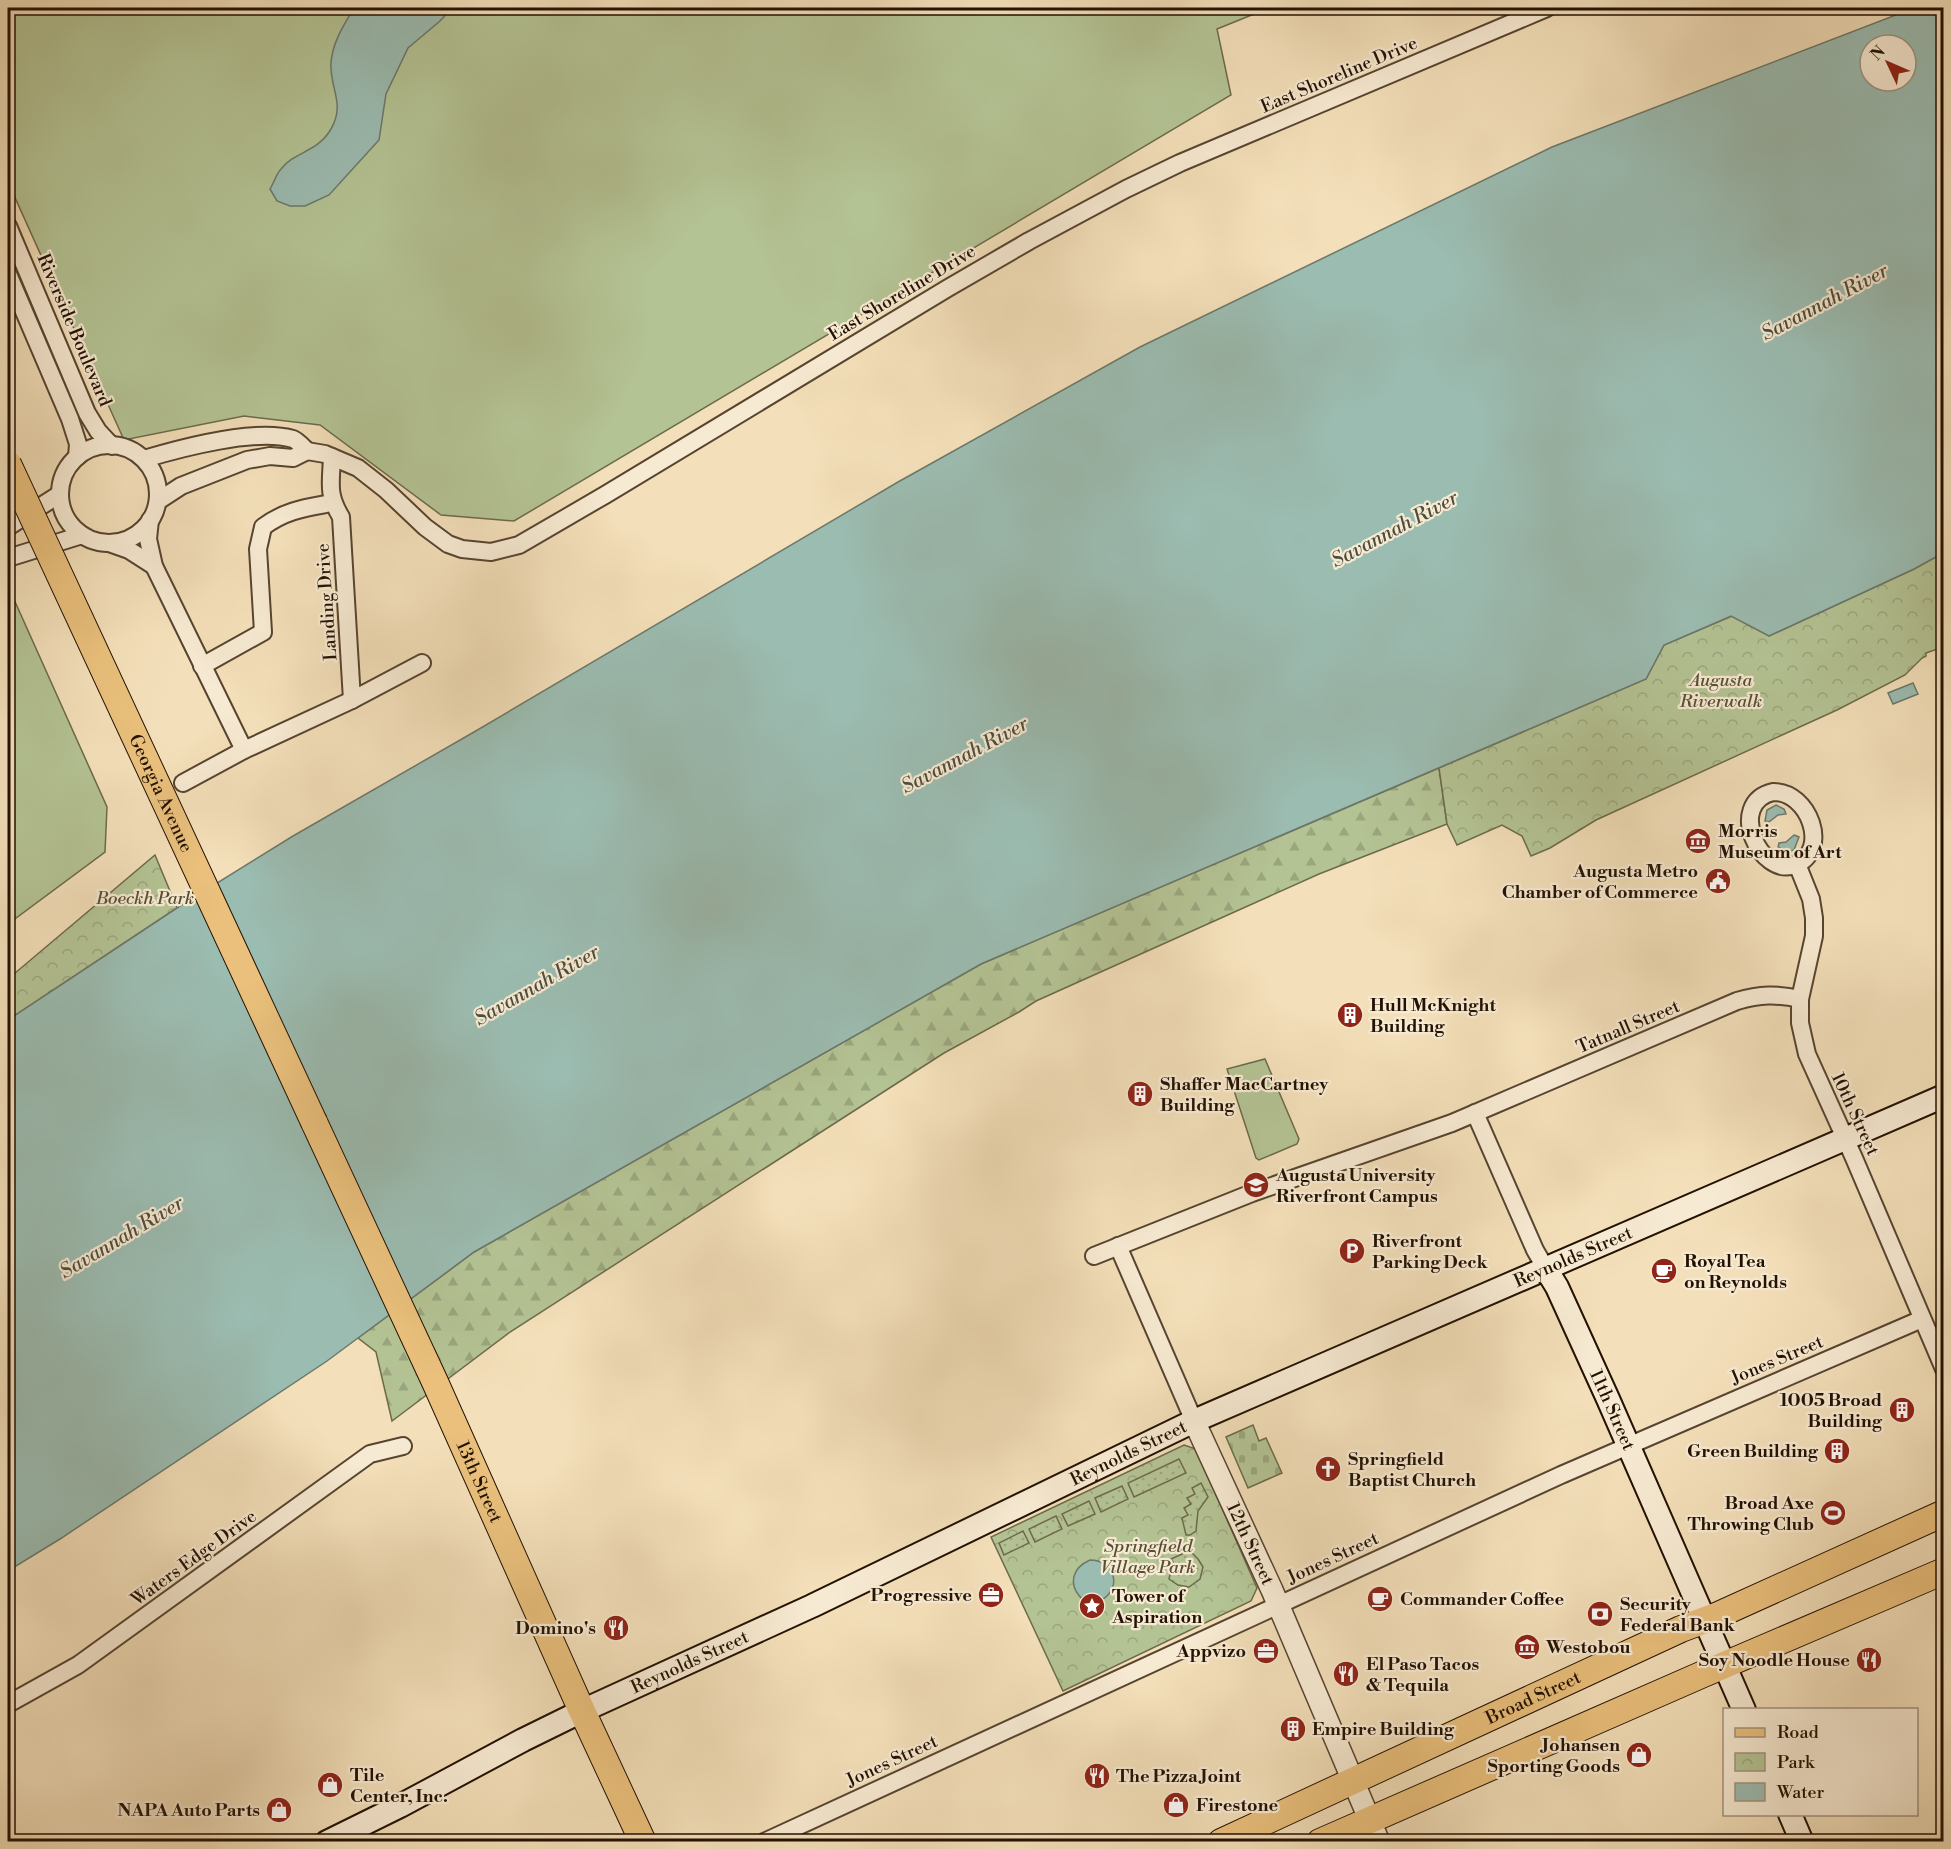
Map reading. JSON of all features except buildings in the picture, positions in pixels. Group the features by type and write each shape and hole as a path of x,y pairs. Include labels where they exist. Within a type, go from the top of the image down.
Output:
{"main road":[{"name":"Georgia Avenue","path":"8,464 314,1122"},
{"name":"Reynolds Street","path":"327,1842 582,1711 812,1606 1194,1421 1944,1096"},
{"name":"13th Street","path":"314,1122 435,1382 643,1842"},
{"name":"11th Street","path":"1546,1269 1557,1287 1743,1708"},
{"name":"Broad Street","path":"1221,1842 1681,1629 1944,1513"},
{"path":"1320,1842 1374,1830 1725,1664 1944,1571"},
{"path":"1790,1816 1802,1842"}],"street":[{"name":"East Shoreline Drive","path":"307,451 332,457 358,468 373,478 425,527 448,544 462,549 491,552 519,545 948,288 1126,189 1191,159 1547,8"},
{"name":"Riverside Boulevard","path":"8,225 87,413 98,431 112,446"},
{"path":"8,274 70,419 78,444 77,457"},
{"path":"144,459 218,441 253,436 295,439 307,451 293,458 270,456 237,463 181,486 158,501"},
{"path":"154,567 129,550 82,535 66,516 60,494 65,473 77,457 86,451 103,445 123,447 144,459 153,473 158,501 150,520 148,539 154,567 244,750"},
{"name":"Landing Drive","path":"332,457 332,503 341,517 352,700"},
{"path":"8,527 60,494"},
{"path":"202,666 263,632 258,549 263,527 292,510 332,503"},
{"path":"109,543 134,536 150,520"},
{"path":"8,558 82,535"},
{"path":"183,783 244,750 352,700 422,663"},
{"path":"1780,792 1793,797 1803,806 1809,817 1813,836 1810,849 1807,856 1797,864 1790,866 1778,864 1767,856 1755,841 1750,828 1751,814 1756,802 1766,793 1780,792"},
{"name":"10th Street","path":"1797,864 1811,899 1814,928 1800,999 1800,1023 1807,1054 1944,1369"},
{"name":"Tatnall Street","path":"1094,1256 1252,1193 1452,1123 1737,1001 1767,994 1800,999"},
{"name":"11th Street","path":"1475,1113 1535,1250 1546,1269"},
{"name":"12th Street","path":"1118,1246 1194,1421 1278,1605 1374,1830"},
{"name":"Jones Street","path":"765,1842 1627,1445 1922,1319"},
{"name":"Waters Edge Drive","path":"8,1704 78,1665 370,1455 403,1446"}],"green space":[{"path":"8,8 1269,8 1217,29 1231,95 514,521 441,515 320,425 244,416 124,440 8,182"},
{"name":"Augusta Riverwalk","path":"1943,553 1943,647 1926,653 1926,656 1905,675 1837,710 1596,820 1550,848 1531,856 1522,836 1502,825 1457,845 1447,824 1439,768 1646,679 1664,645 1732,616 1769,636 1914,569"},
{"path":"8,586 107,807 105,852 8,924"},
{"path":"1439,768 1447,824 1319,874 1036,1001 944,1053 510,1332 392,1421 376,1352 358,1338 474,1252 981,964"},
{"name":"Boeckh Park","path":"155,855 177,908 8,1020 8,979"},
{"path":"1265,1059 1299,1139 1297,1144 1259,1160 1256,1158 1227,1069"},
{"path":"1253,1425 1259,1441 1266,1438 1282,1473 1248,1488 1226,1437"},
{"name":"Springfield Village Park","path":"1184,1445 1196,1449 1257,1588 1251,1601 1063,1691 991,1537"},
{"path":"1179,1459 1186,1473 1134,1497 1128,1483"},
{"path":"1201,1483 1208,1497 1198,1511 1196,1531 1186,1535 1182,1518 1188,1515 1184,1508 1191,1504 1187,1498 1195,1494 1192,1488"},
{"path":"1122,1486 1128,1499 1101,1512 1095,1498"},
{"path":"1089,1501 1095,1514 1068,1526 1062,1514"},
{"path":"1056,1516 1062,1529 1035,1542 1029,1529"},
{"path":"1023,1531 1029,1543 1004,1555 999,1543"},
{"path":"1186,1547 1203,1567 1200,1579 1189,1587 1178,1585 1169,1579 1173,1562 1171,1559 1182,1554 1180,1549"}],"water":[{"path":"354,8 452,8 408,48 386,94 379,140 329,195 305,206 290,206 277,201 270,189 278,173 287,163 319,143 331,129 337,111 331,71 332,54"},
{"path":"562,8 605,8 583,13"},
{"name":"Savannah River","path":"1914,8 1943,8 1943,553 1914,569 1769,636 1731,616 1664,645 1646,679 981,964 474,1252 327,1361 60,1539 8,1571 8,1020 177,908 293,836 898,482 1140,347 1552,147"},
{"path":"1913,683 1918,694 1893,704 1888,693"},
{"path":"1776,805 1784,809 1786,814 1778,815 1769,822 1765,821 1767,810"},
{"path":"1794,835 1799,837 1794,850 1788,852 1778,847 1779,843 1786,842"},
{"path":"1090,1560 1105,1564 1113,1575 1113,1587 1103,1599 1092,1594 1081,1598 1074,1587 1076,1572 1079,1567"}],"place":[{"name":"Morris Museum of Art","path":"1698,841"},
{"name":"Augusta Metro Chamber of Commerce","path":"1718,881"},
{"name":"Hull McKnight Building","path":"1350,1015"},
{"name":"Shaffer MacCartney Building","path":"1140,1094"},
{"name":"Augusta University Riverfront Campus","path":"1256,1185"},
{"name":"Riverfront Parking Deck","path":"1352,1251"},
{"name":"Royal Tea on Reynolds","path":"1664,1271"},
{"name":"1005 Broad Building","path":"1902,1410"},
{"name":"Green Building","path":"1837,1451"},
{"name":"Springfield Baptist Church","path":"1328,1469"},
{"name":"Broad Axe Throwing Club","path":"1833,1513"},
{"name":"Progressive","path":"991,1595"},
{"name":"Commander Coffee","path":"1380,1599"},
{"name":"Tower of Aspiration","path":"1092,1606"},
{"name":"Security Federal Bank","path":"1600,1614"},
{"name":"Domino's","path":"616,1628"},
{"name":"Westobou","path":"1527,1647"},
{"name":"Appvizo","path":"1266,1651"},
{"name":"Soy Noodle House","path":"1869,1660"},
{"name":"El Paso Tacos & Tequila","path":"1346,1674"},
{"name":"Empire Building","path":"1293,1729"},
{"name":"Johansen Sporting Goods","path":"1639,1755"},
{"name":"The Pizza Joint","path":"1097,1776"},
{"name":"Tile Center, Inc.","path":"330,1785"},
{"name":"Firestone","path":"1176,1805"},
{"name":"NAPA Auto Parts","path":"279,1810"}]}
